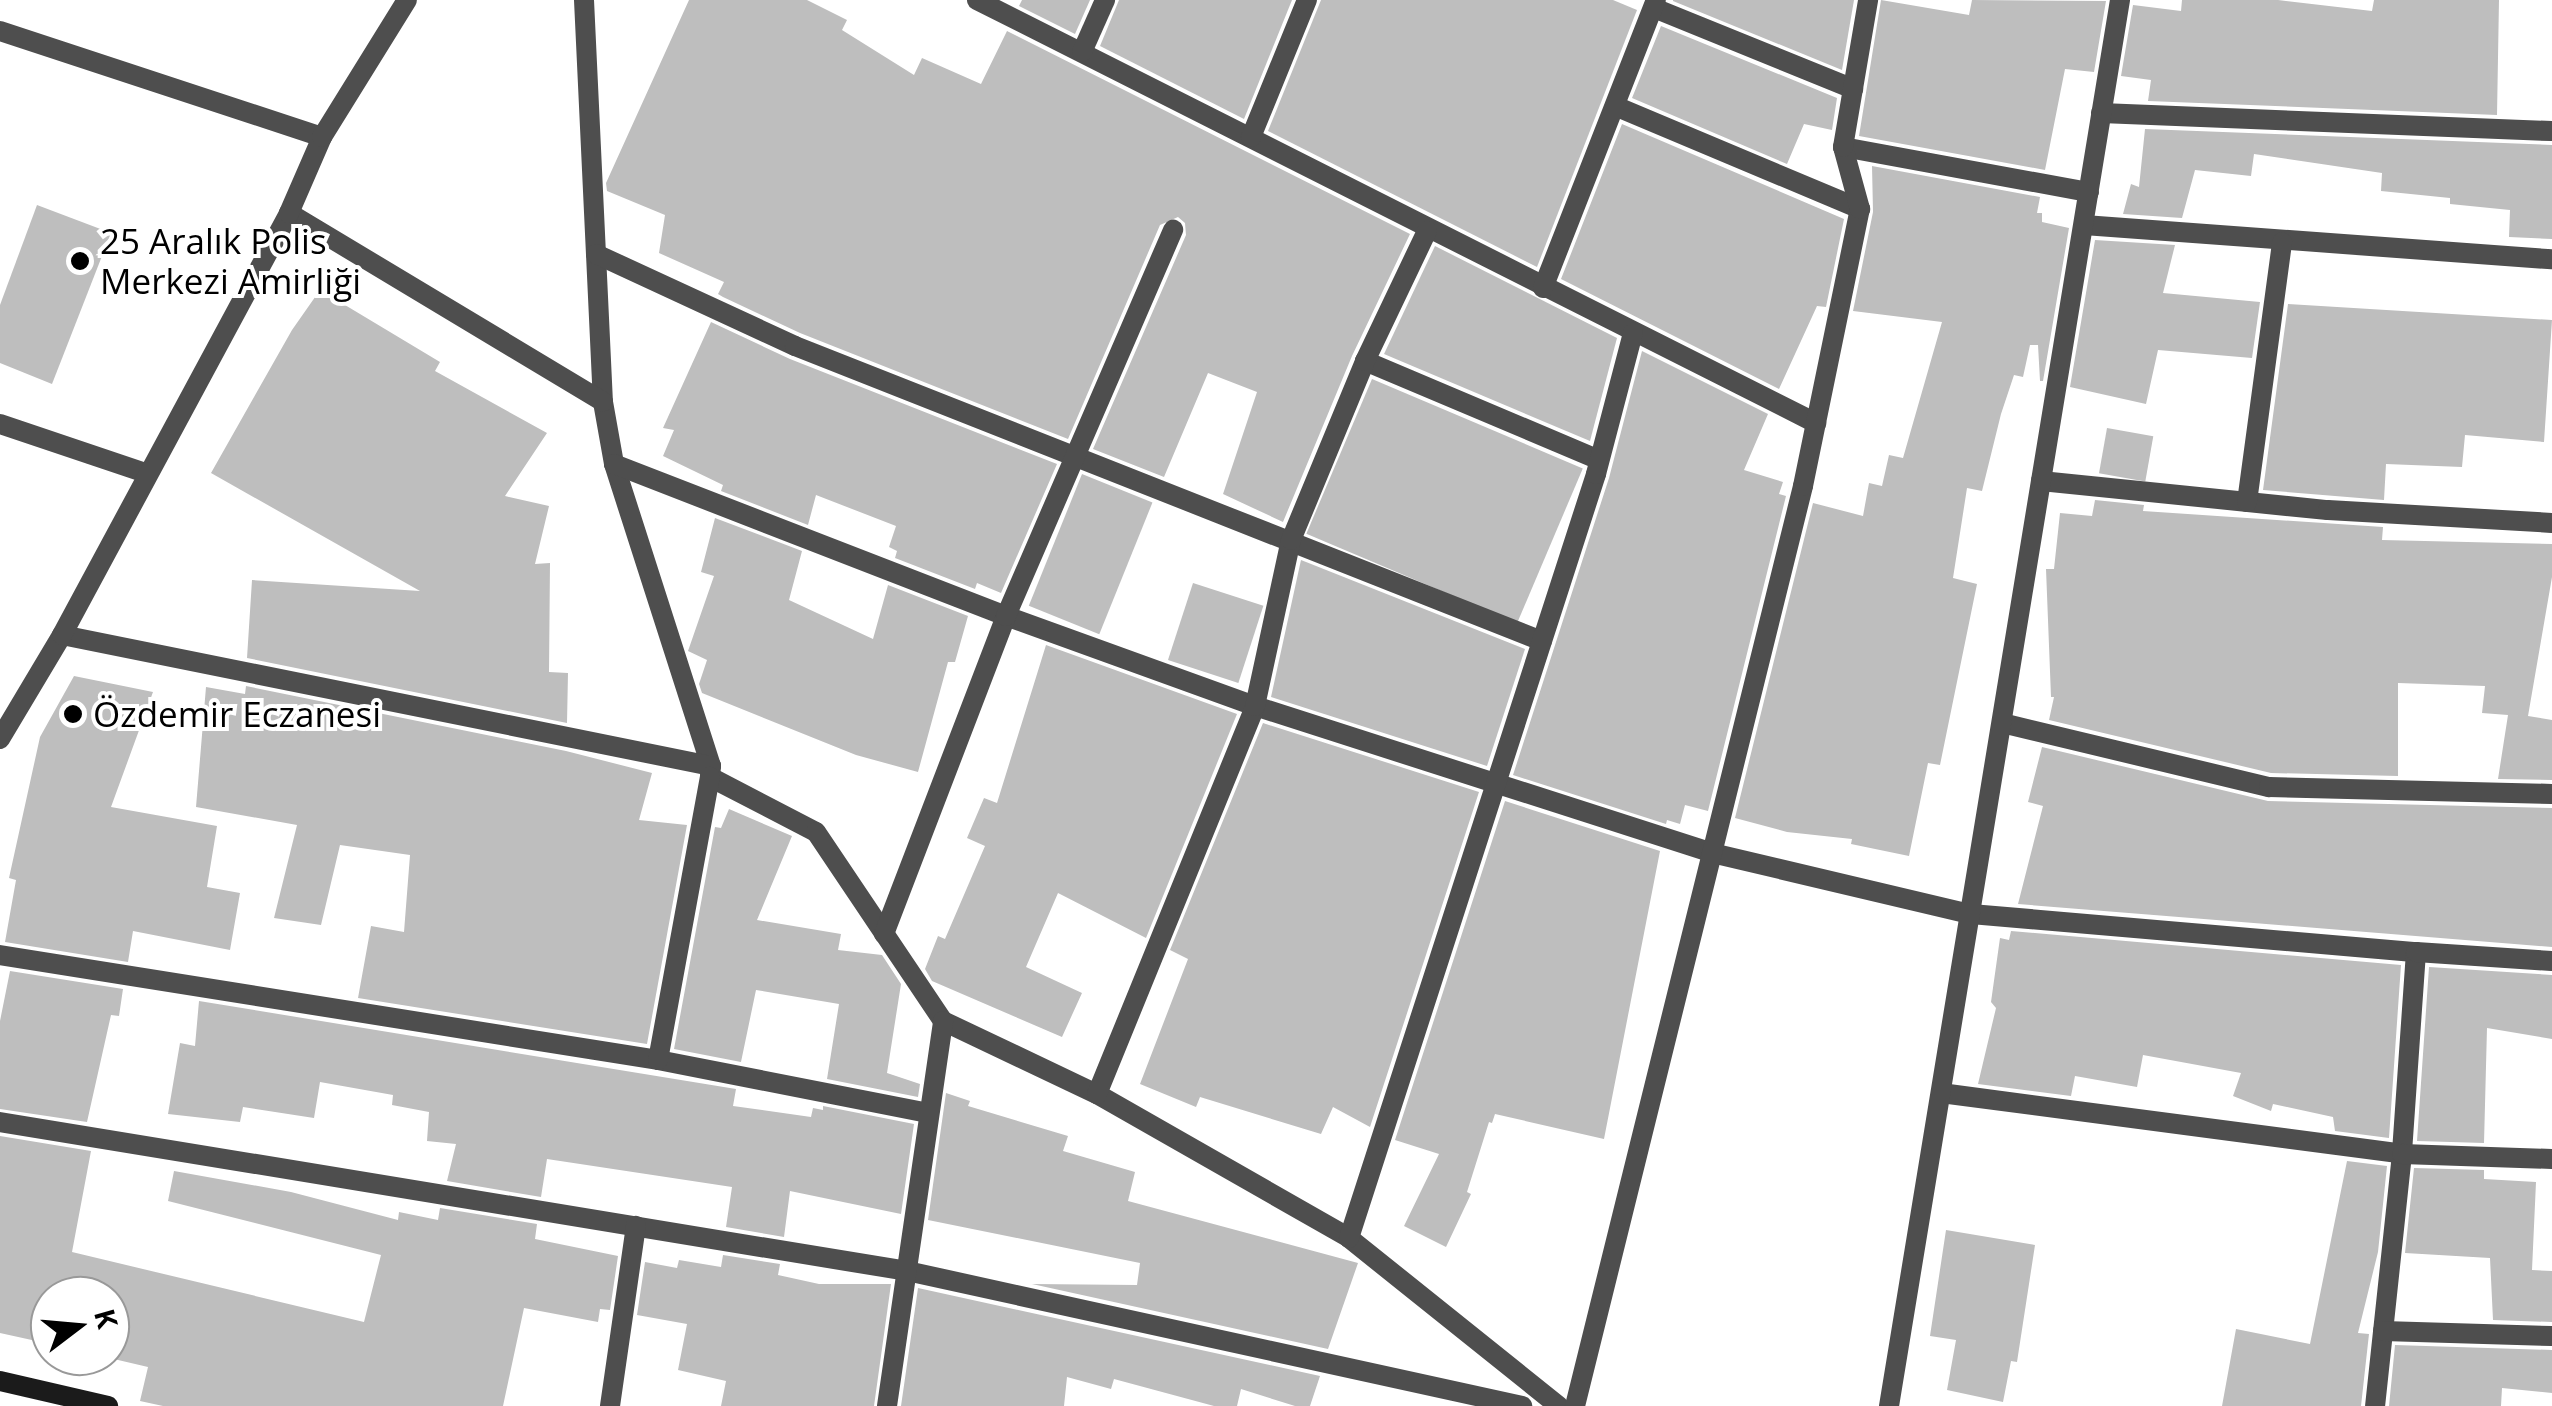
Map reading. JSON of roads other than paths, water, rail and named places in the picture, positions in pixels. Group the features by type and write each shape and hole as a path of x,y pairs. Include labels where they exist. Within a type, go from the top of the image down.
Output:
{"main road":[{"path":"0,1381 108,1406"}],"street":[{"path":"0,739 62,635 289,213 322,137 407,0"},
{"path":"584,0 604,402 614,464 711,772 658,1060"},
{"path":"977,0 1427,230 1816,422"},
{"path":"1082,52 1106,0"},
{"path":"1251,137 1307,0"},
{"path":"1575,1406 1816,422 1860,209 1843,147 1868,0"},
{"path":"1889,1406 2120,0"},
{"path":"1543,288 1655,4 1853,90"},
{"path":"0,31 322,137"},
{"path":"1615,106 1860,209"},
{"path":"2102,113 2552,131"},
{"path":"1843,147 2088,192"},
{"path":"289,213 604,402"},
{"path":"2084,224 2282,242 2552,259"},
{"path":"884,934 1006,616 1173,230"},
{"path":"1097,1094 1255,706 1292,540 1365,361 1427,230"},
{"path":"2247,502 2282,242"},
{"path":"596,254 796,346 1542,641"},
{"path":"1349,1238 1599,460 1633,333"},
{"path":"1365,361 1599,460"},
{"path":"0,424 146,473"},
{"path":"614,464 1006,616 1255,706 1712,854 1971,914 2552,961"},
{"path":"2041,481 2247,502 2552,523"},
{"path":"62,635 711,772 816,832 942,1021 1097,1094 1349,1238 1558,1406"},
{"path":"2002,723 2269,786 2552,794"},
{"path":"2376,1406 2402,1154 2416,952"},
{"path":"0,956 658,1060 929,1112"},
{"path":"887,1406 942,1021"},
{"path":"1941,1093 2402,1154 2552,1158"},
{"path":"0,1122 907,1271 1522,1406"},
{"path":"610,1406 636,1226"},
{"path":"2383,1331 2552,1336"}],"place":[{"name":"25 Aralık Polis Merkezi Amirliği","path":"80,261"},
{"name":"Özdemir Eczanesi","path":"73,714"}]}
